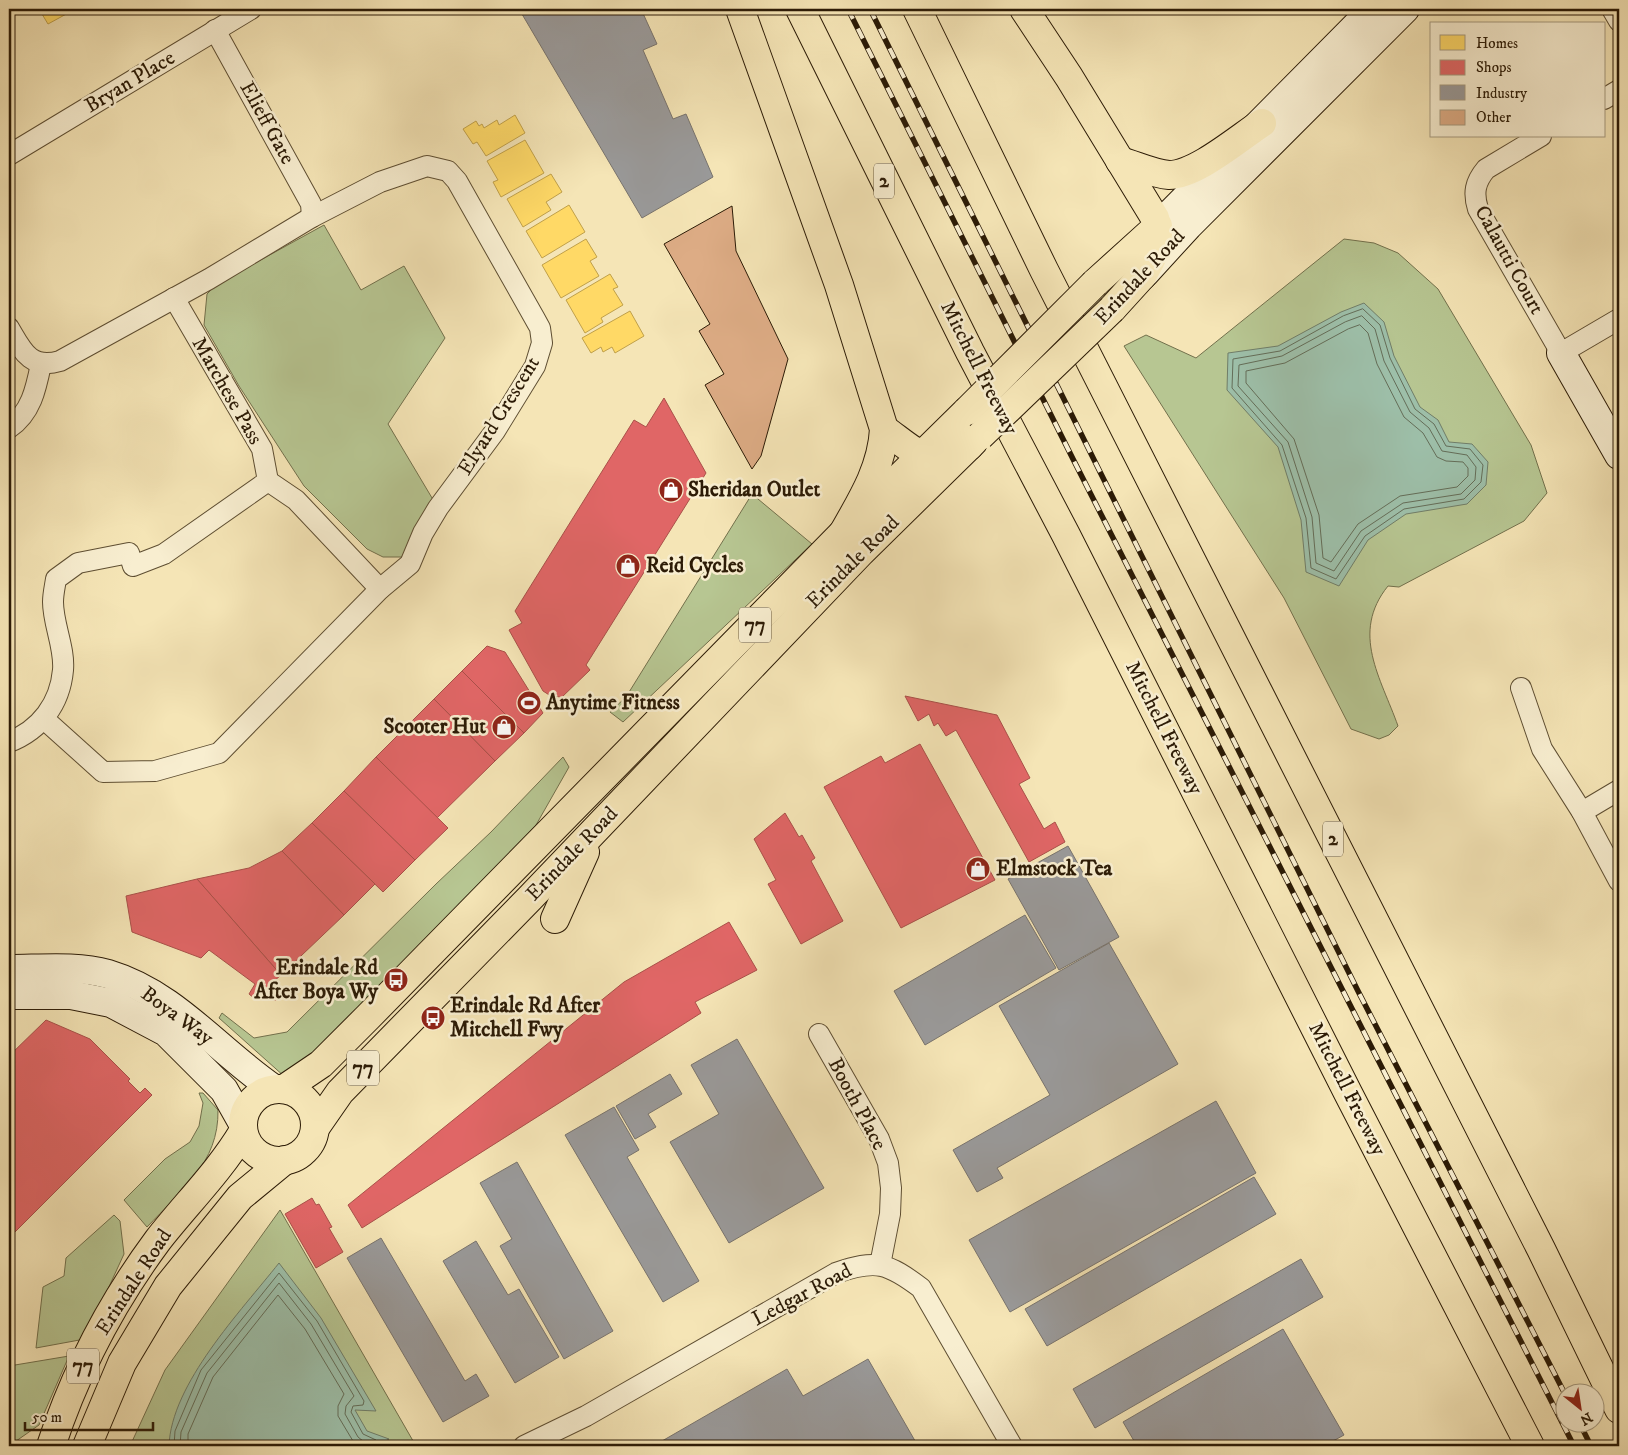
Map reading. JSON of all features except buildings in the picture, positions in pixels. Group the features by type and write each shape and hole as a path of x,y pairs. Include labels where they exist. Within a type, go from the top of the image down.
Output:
{"main road":[{"path":"740,9 839,285 884,429 881,453 874,474 843,534"},
{"name":"Mitchell Freeway","path":"800,9 961,335 1066,535 1352,1102 1530,1446"},
{"name":"2","path":"917,9 1044,270 1533,1231 1619,1409"},
{"path":"1024,9 1120,161 1158,226 1158,248 1142,276"},
{"name":"Erindale Road","path":"51,1445 91,1348 123,1292 160,1238 213,1175 243,1127 249,1104 256,1097 279,1089 321,1064 921,455 968,411 1096,283 1158,226 1373,9"},
{"name":"Erindale Road","path":"87,1446 122,1363 168,1286 240,1197 286,1160 294,1158 308,1146 315,1128 340,1092 854,560 1112,309 1195,219 1405,9"},
{"path":"1120,161 1167,175 1182,174 1195,169 1262,123"},
{"path":"1561,353 1619,455"},
{"path":"884,429 921,455 936,458 975,441"},
{"path":"555,919 572,876 602,822"},
{"name":"Boya Way","path":"9,969 76,969 107,974 139,986 160,998 253,1075 279,1089"},
{"path":"9,995 71,995 111,1003 166,1032 224,1090 243,1127 246,1141 258,1155 276,1161 286,1160"},
{"path":"279,1089 292,1092 307,1102 312,1110 315,1128"},
{"path":"101,1411 104,1446"}],"street":[{"name":"Bryan Place","path":"9,155 251,9"},
{"path":"1612,9 1619,21"},
{"name":"Elieff Gate","path":"215,30 312,204 312,217"},
{"path":"1606,98 1619,90"},
{"name":"Calautti Court","path":"1538,138 1486,169 1477,184 1475,200 1478,209 1561,353"},
{"name":"Elyard Crescent","path":"41,364 52,363 75,354 312,217 380,182 427,166 448,171 457,181 536,319 542,336 541,350 535,366 494,430 438,508 423,533 410,564 380,589 219,753 154,771 103,772 44,719"},
{"name":"Marchese Pass","path":"174,298 262,449 268,481"},
{"path":"1561,353 1619,319"},
{"path":"9,328 23,353 41,364 27,410 9,428"},
{"path":"9,742 24,736 44,719 57,700 63,669 53,602 56,579 78,562 129,553 133,566 157,558 268,481 296,500 380,589"},
{"path":"1522,688 1542,749 1582,812 1619,882"},
{"path":"1582,812 1619,790"},
{"name":"Booth Place","path":"819,1034 879,1139 888,1163 891,1188 890,1214 880,1265"},
{"name":"Ledgar Road","path":"535,1444 836,1273 860,1265 880,1265 901,1273 921,1288 1012,1446"}],"shaded area":[{"path":"324,225 361,290 404,266 445,338 388,424 438,508 403,557 383,557 367,549 304,486 239,386 204,325 207,294 217,284"},
{"path":"1344,239 1374,243 1398,253 1438,289 1531,445 1547,493 1524,521 1399,587 1388,586 1377,604 1371,621 1370,638 1372,656 1377,673 1398,726 1389,735 1379,739 1351,729 1284,598 1124,346 1146,335 1196,358"},
{"path":"752,494 812,544 623,722 610,712 626,697"},
{"path":"563,757 569,767 536,825 494,873 306,1065 285,1077 219,1018 222,1013 254,1038 287,1032 491,832"},
{"path":"199,1093 203,1093 218,1110 217,1129 212,1146 196,1175 147,1227 124,1200 165,1159 190,1142 199,1126 203,1103"},
{"path":"280,1210 416,1446 130,1446 165,1370"},
{"path":"114,1215 120,1221 124,1254 85,1339 36,1348 43,1287 64,1276 66,1258"},
{"path":"69,1356 39,1425 9,1446 9,1366"}],"water":[{"path":"1364,303 1384,322 1394,356 1420,407 1438,420 1449,442 1472,444 1488,462 1486,485 1467,504 1406,514 1368,540 1339,586 1306,572 1301,520 1278,447 1227,390 1228,353 1278,346 1341,312"},
{"path":"279,1263 321,1318 376,1411 355,1410 367,1431 389,1439 377,1446 169,1446 173,1422 182,1398 210,1349"}],"railway":[{"path":"848,9 1073,459 1574,1446"},
{"path":"870,9 1358,991 1559,1382"},
{"path":"1584,1432 1591,1446"}],"place":[{"name":"Sheridan Outlet","path":"671,490"},
{"name":"Reid Cycles","path":"628,566"},
{"name":"Anytime Fitness","path":"529,703"},
{"name":"Scooter Hut","path":"504,727"},
{"name":"Elmstock Tea","path":"978,869"},
{"name":"Erindale Rd After Boya Wy","path":"396,980"},
{"name":"Erindale Rd After Mitchell Fwy","path":"433,1018"}]}
